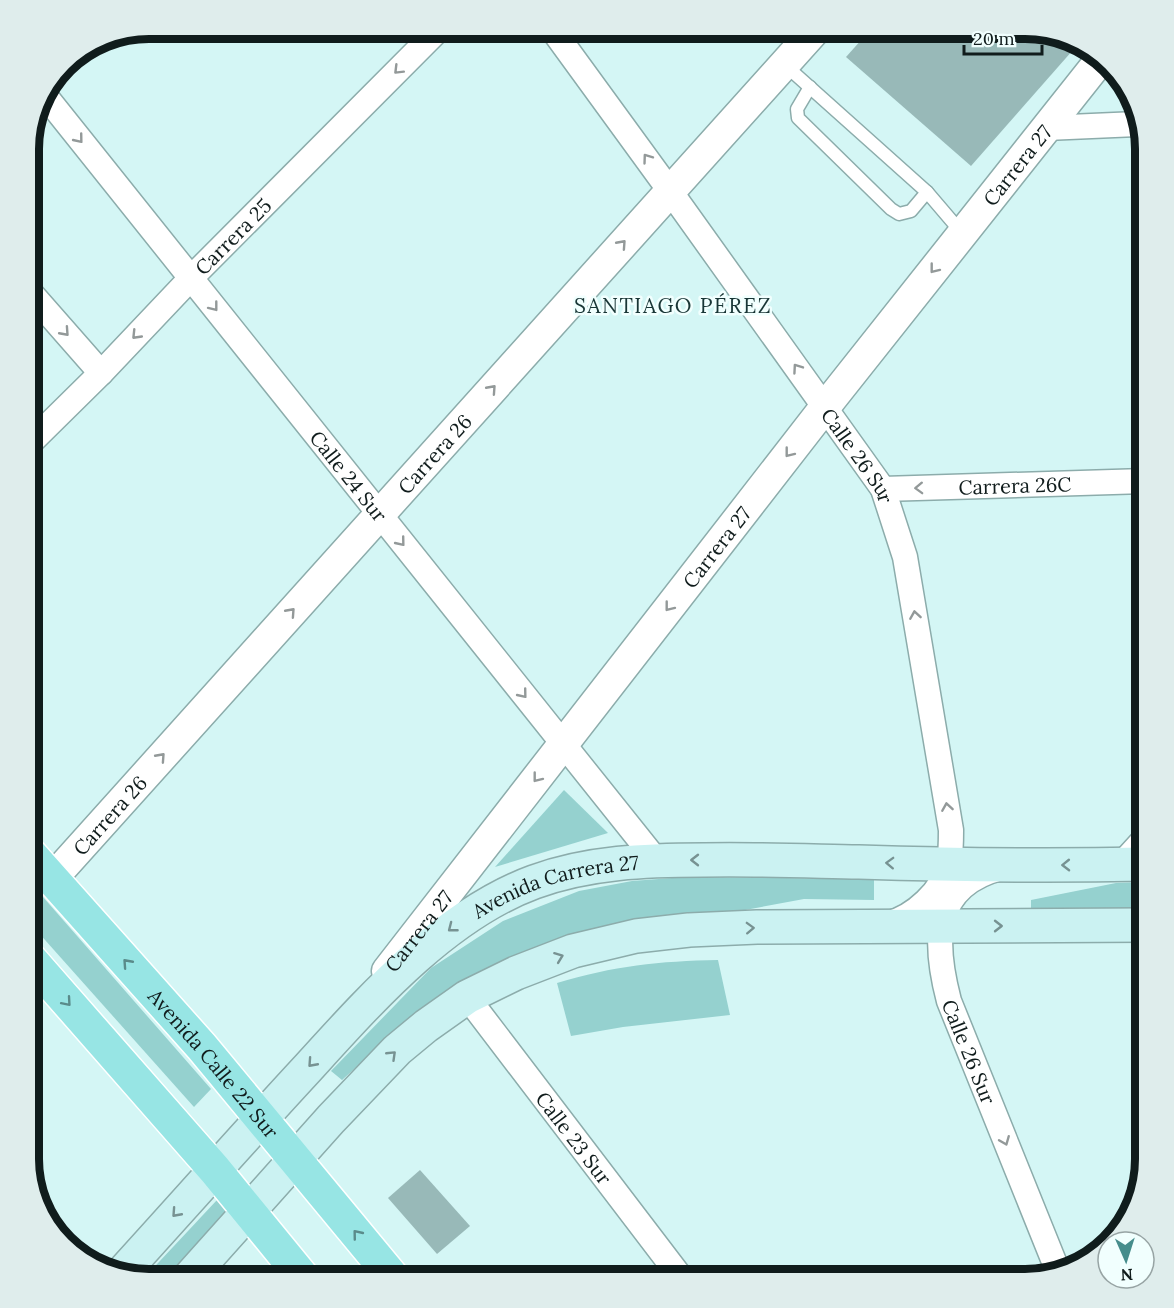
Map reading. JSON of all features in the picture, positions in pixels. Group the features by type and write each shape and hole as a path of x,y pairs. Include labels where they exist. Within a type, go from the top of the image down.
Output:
{"main road":[{"name":"Avenida Carrera 27","path":"127,1267 336,1036 412,962 457,924 497,899 533,882 571,871 611,864 656,860 793,860 1014,866 1135,864"},
{"name":"Avenida Calle 22 Sur","path":"39,864 202,1047 385,1269"},
{"path":"198,1269 362,1084 397,1050 467,997 516,973 573,951 636,936 700,929 1135,925"},
{"path":"39,970 215,1170 295,1269"}],"street":[{"name":"Carrera 25","path":"39,434 429,39"},
{"name":"Calle 26 Sur","path":"559,39 883,489 905,557 951,830 949,865 938,886 922,904 903,918 875,926"},
{"name":"Carrera 26","path":"52,879 807,39"},
{"name":"Carrera 27","path":"336,1036 825,407 1096,65"},
{"name":"Calle 24 Sur","path":"50,101 656,860"},
{"path":"1046,128 1132,124"},
{"path":"39,302 101,373"},
{"name":"Carrera 26C","path":"883,489 1135,481"},
{"name":"Calle 26 Sur","path":"1014,866 986,872 965,885 949,903 940,927 939,948 942,974 949,1001 1055,1265"},
{"name":"Calle 23 Sur","path":"467,997 674,1269"}],"lane":[{"path":"784,64 927,192 962,233"},
{"path":"810,87 797,109 798,118 891,209 899,214 911,211 927,192"},
{"path":"1113,864 1135,840"}],"shaded area":[{"path":"564,790 608,833 495,867"},
{"path":"685,877 874,879 874,900 804,899 729,913 673,914 611,924 549,943 383,1043 342,1080 331,1071 431,968 503,921 579,891 632,881"},
{"path":"1135,882 1135,910 1031,912 1031,900 1116,883"},
{"path":"39,892 211,1089 194,1107 39,933"},
{"path":"718,960 730,1015 623,1027 571,1036 557,983 598,972 637,966"},
{"path":"217,1200 227,1212 173,1269 152,1269"}],"building":[{"path":"862,39 1033,39 1073,50 971,166 846,57"},
{"path":"420,1170 470,1226 437,1254 388,1198"}],"district":[{"name":"SANTIAGO PÉREZ","path":"673,305"}]}
